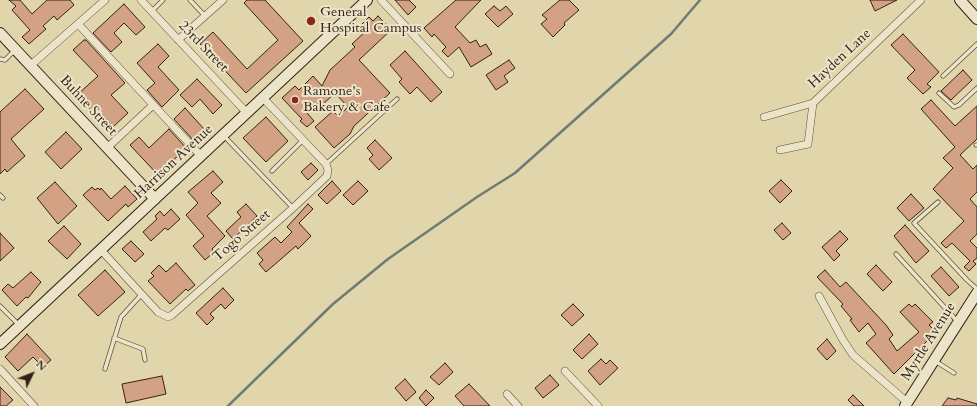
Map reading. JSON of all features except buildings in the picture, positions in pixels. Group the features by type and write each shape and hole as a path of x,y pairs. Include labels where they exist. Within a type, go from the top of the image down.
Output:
{"main road":[{"path":"960,0 977,19"},
{"name":"Harrison Avenue","path":"0,344 263,98 362,2"},
{"name":"Buhne Street","path":"0,33 155,199"},
{"name":"Myrtle Avenue","path":"908,405 934,360 977,293"}],"street":[{"path":"31,65 105,0"},
{"name":"23rd Street","path":"140,0 247,113"},
{"path":"178,40 223,0"},
{"path":"381,0 450,74"},
{"name":"Hayden Lane","path":"764,117 813,103 921,0"},
{"path":"78,25 201,156"},
{"path":"263,98 327,167"},
{"path":"780,150 808,144 813,103"},
{"path":"107,148 153,105"},
{"name":"Togo Street","path":"141,295 158,312 168,317 172,315 327,176 327,167"},
{"path":"101,250 141,295"},
{"path":"819,296 853,355 908,405"},
{"path":"0,369 34,406"},
{"path":"565,371 598,406"},
{"path":"507,394 518,406"}],"lane":[{"path":"151,12 163,0"},
{"path":"190,0 205,16"},
{"path":"943,76 977,44"},
{"path":"0,59 5,60 16,49"},
{"path":"939,93 954,107 977,88"},
{"path":"327,167 397,99"},
{"path":"223,135 293,208"},
{"path":"272,171 303,140"},
{"path":"938,202 914,223 966,280 977,289"},
{"path":"896,254 958,322"},
{"path":"104,369 121,317 141,295"},
{"path":"0,306 19,326"},
{"path":"114,338 143,349 145,360"},
{"path":"934,360 954,373"}],"waterway":[{"path":"228,406 333,304 388,259 477,197 515,173 671,34 700,0"}],"place":[{"name":"General Hospital Campus","path":"311,21"},
{"name":"Ramone's Bakery & Cafe","path":"295,100"}]}
